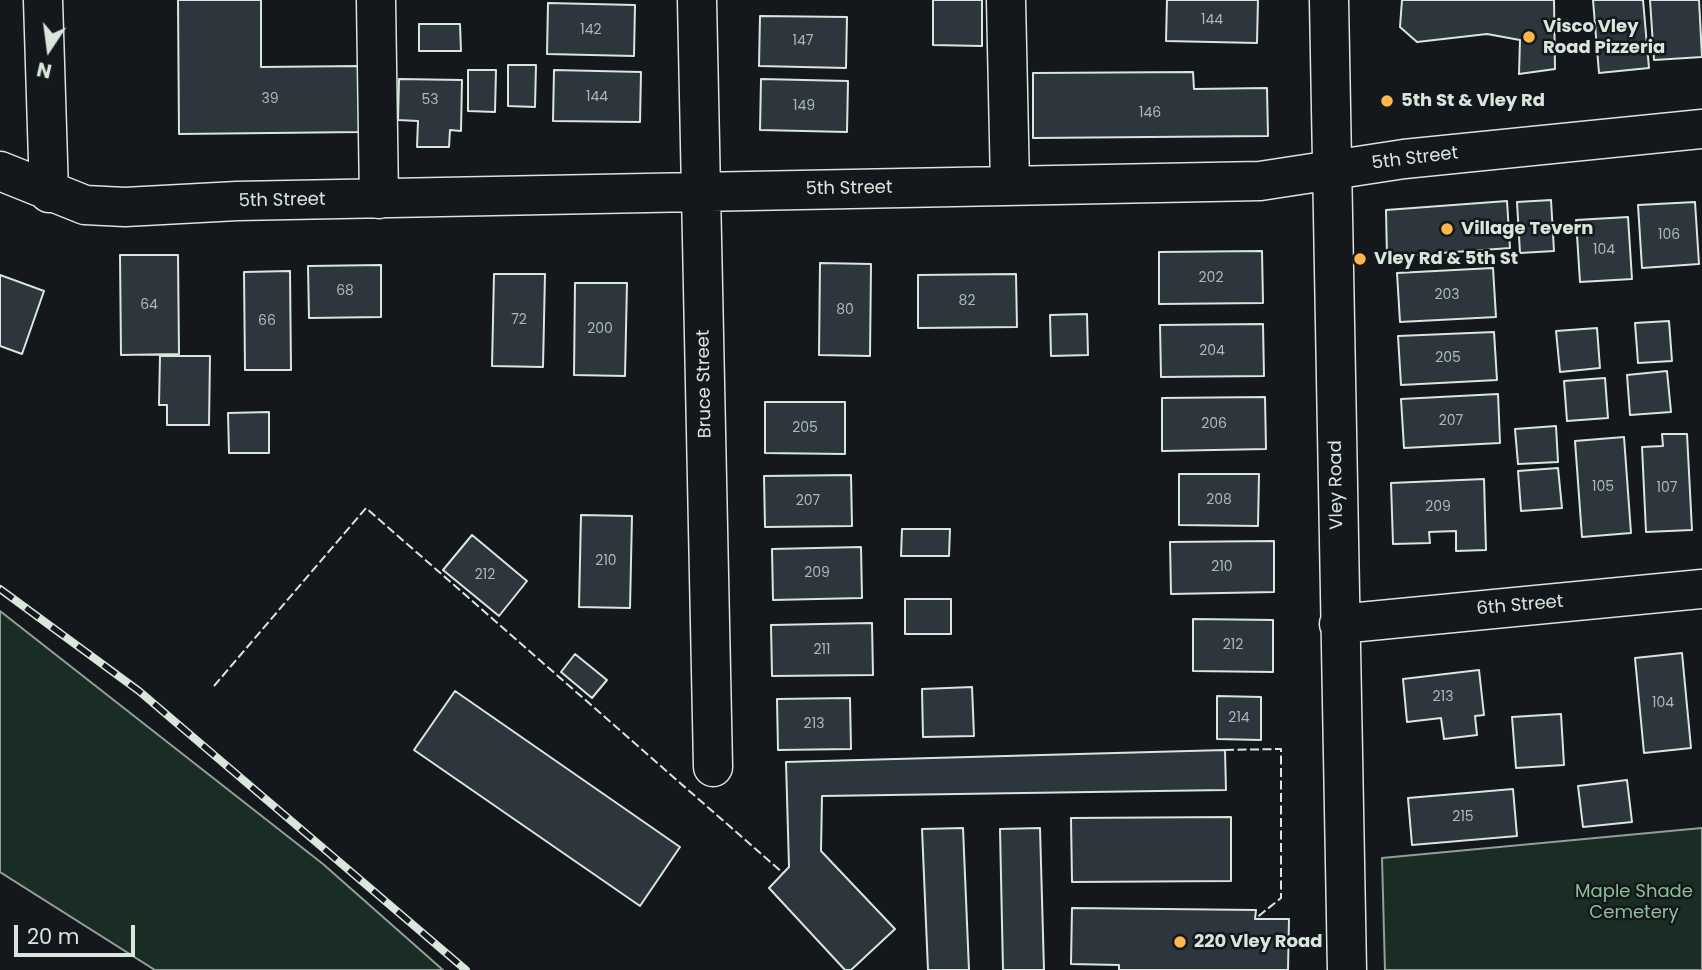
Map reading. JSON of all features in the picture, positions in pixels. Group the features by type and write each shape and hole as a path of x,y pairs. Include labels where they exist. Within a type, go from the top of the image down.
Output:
{"street":[{"path":"44,0 49,193"},
{"path":"376,0 379,199"},
{"name":"Bruce Street","path":"697,0 713,767"},
{"path":"1006,0 1010,185"},
{"name":"Vley Road","path":"1329,0 1347,970"},
{"name":"5th Street","path":"0,171 49,193 85,205 125,207 379,199 1260,181 1404,159 1702,128"},
{"name":"6th Street","path":"1339,624 1702,589"}],"green space":[{"path":"0,611 323,864 443,970 155,970 0,872"},
{"name":"Maple Shade Cemetery","path":"1702,828 1702,970 1385,970 1382,858"}],"building":[{"path":"178,0 261,0 261,67 360,66 361,132 179,134"},
{"path":"933,0 982,0 982,46 933,45"},
{"path":"1167,0 1258,0 1257,43 1166,41"},
{"name":"Visco Vley Road Pizzeria","path":"1402,0 1554,0 1555,69 1519,74 1520,40 1487,34 1417,42 1400,27"},
{"path":"1593,0 1643,0 1649,68 1599,73"},
{"path":"1650,0 1699,0 1702,57 1654,60"},
{"path":"548,3 635,5 634,56 547,54"},
{"path":"760,16 847,17 846,68 759,66"},
{"path":"419,24 460,24 461,51 419,51"},
{"path":"508,65 536,65 535,107 508,106"},
{"path":"468,70 496,70 495,112 468,111"},
{"path":"554,70 641,72 640,122 553,121"},
{"path":"1193,72 1194,89 1267,88 1268,136 1033,138 1033,73"},
{"path":"399,79 462,80 461,131 450,130 449,147 417,147 418,121 398,120"},
{"path":"761,79 848,81 847,132 760,130"},
{"path":"1551,200 1554,251 1520,253 1517,202"},
{"name":"Village Tevern","path":"1507,201 1510,248 1387,257 1386,210"},
{"path":"1695,202 1699,264 1642,268 1638,205"},
{"path":"1628,217 1632,279 1580,282 1576,220"},
{"path":"1262,251 1263,303 1159,304 1159,252"},
{"path":"120,255 178,255 179,354 121,355"},
{"path":"820,263 871,264 870,356 819,355"},
{"path":"381,265 381,317 309,318 308,266"},
{"path":"1493,268 1496,317 1400,322 1397,273"},
{"path":"290,271 291,370 245,370 244,272"},
{"path":"494,274 545,274 543,367 492,366"},
{"path":"1016,274 1017,327 918,328 918,275"},
{"path":"0,275 44,291 22,354 0,346"},
{"path":"575,283 627,283 625,376 574,375"},
{"path":"1087,314 1088,355 1051,356 1050,315"},
{"path":"1669,321 1672,361 1638,363 1635,323"},
{"path":"1263,324 1264,376 1161,377 1160,325"},
{"path":"1597,328 1600,368 1560,372 1556,331"},
{"path":"1494,332 1497,380 1401,385 1398,336"},
{"path":"160,356 210,356 209,425 167,425 167,405 159,405"},
{"path":"1667,371 1671,412 1630,415 1627,375"},
{"path":"1605,378 1608,418 1567,421 1564,381"},
{"path":"1498,394 1500,443 1404,448 1401,399"},
{"path":"1265,397 1266,449 1162,451 1162,398"},
{"path":"765,402 845,402 845,454 765,453"},
{"path":"269,412 269,453 229,453 228,413"},
{"path":"1556,426 1558,462 1518,464 1515,429"},
{"path":"1662,434 1687,434 1692,530 1646,532 1642,447 1663,446"},
{"path":"1624,437 1631,533 1582,537 1575,441"},
{"path":"1558,468 1562,508 1521,511 1518,471"},
{"path":"1179,474 1259,474 1258,526 1179,525"},
{"path":"851,475 852,526 765,527 764,476"},
{"path":"1484,479 1486,550 1456,551 1456,531 1429,532 1430,543 1393,544 1391,483"},
{"path":"581,515 632,516 630,608 579,607"},
{"path":"902,529 950,529 949,556 901,556"},
{"path":"472,535 527,581 499,616 443,570"},
{"path":"1274,541 1274,592 1171,594 1170,542"},
{"path":"861,547 862,598 773,600 772,549"},
{"path":"905,599 951,599 951,634 905,634"},
{"path":"1193,619 1273,620 1273,672 1193,671"},
{"path":"872,623 873,675 772,676 771,625"},
{"path":"1682,653 1691,748 1644,753 1635,658"},
{"path":"575,654 607,680 592,698 561,672"},
{"path":"1479,670 1484,715 1475,716 1477,735 1444,739 1441,718 1407,722 1403,679"},
{"path":"972,687 974,736 923,737 922,689"},
{"path":"455,691 680,847 640,906 414,750"},
{"path":"1217,696 1261,697 1261,740 1217,739"},
{"path":"850,698 851,749 778,750 777,699"},
{"path":"1561,714 1564,765 1516,768 1512,717"},
{"path":"1225,750 1226,790 822,796 821,851 895,929 851,970 845,970 769,888 789,867 786,762"},
{"path":"1627,780 1632,822 1583,827 1578,786"},
{"path":"1513,789 1517,836 1412,845 1408,798"},
{"path":"1231,817 1231,881 1072,882 1071,818"},
{"path":"963,828 969,970 928,970 922,829"},
{"path":"1040,828 1044,970 1003,970 1000,829"},
{"name":"220 Vley Road","path":"1072,908 1256,910 1255,919 1289,919 1288,970 1119,970 1119,965 1071,964"}],"railway":[{"path":"0,589 139,691 466,970"}],"fence":[{"path":"214,686 366,508 783,873"},
{"path":"1225,750 1281,749 1281,898 1255,919"}],"place":[{"name":"Visco Vley Road Pizzeria","path":"1529,37"},
{"name":"5th St & Vley Rd","path":"1387,101"},
{"name":"Village Tevern","path":"1447,229"},
{"name":"Vley Rd & 5th St","path":"1360,259"},
{"name":"220 Vley Road","path":"1180,942"}]}
